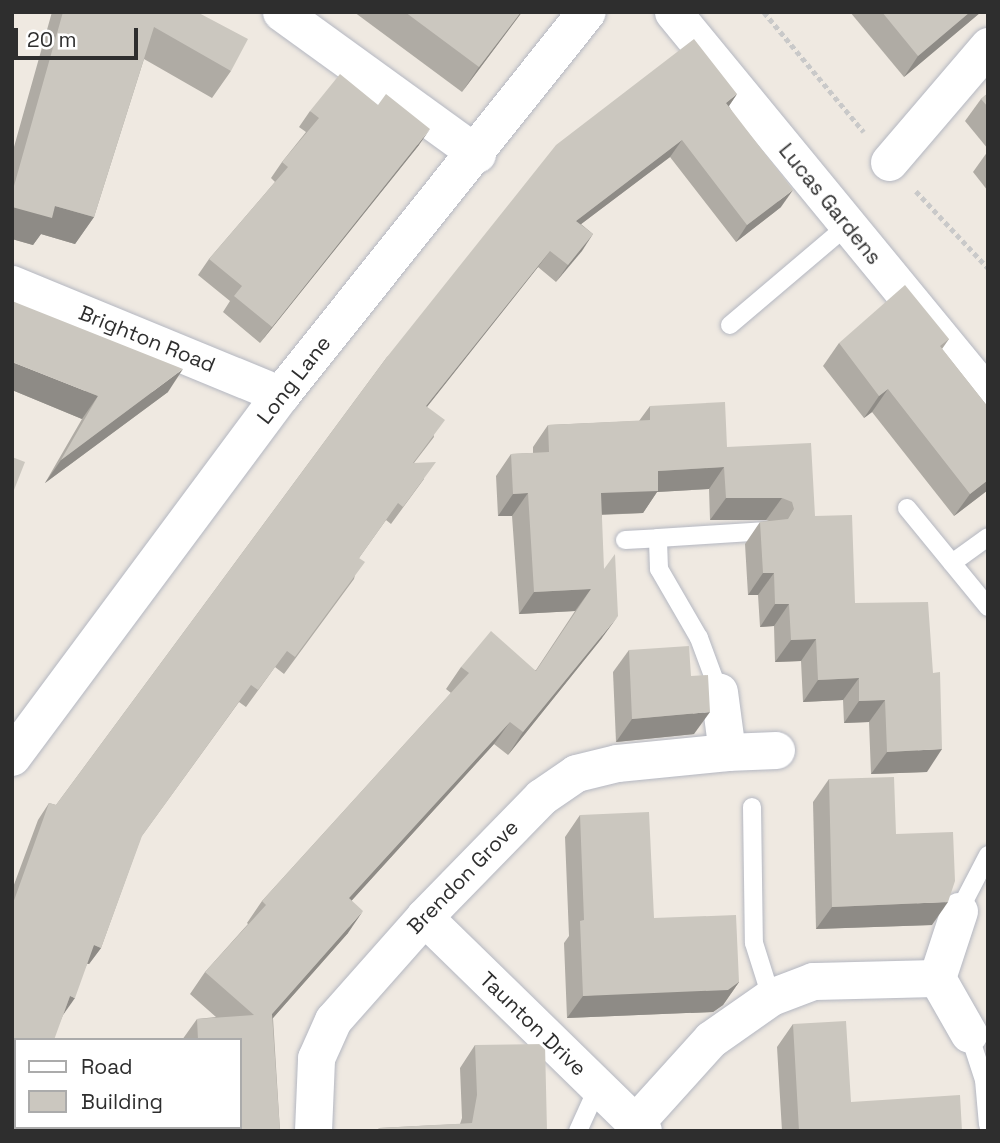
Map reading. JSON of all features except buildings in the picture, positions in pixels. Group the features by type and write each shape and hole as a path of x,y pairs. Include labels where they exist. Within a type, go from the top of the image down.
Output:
{"street":[{"path":"281,12 477,154"},
{"name":"Long Lane","path":"12,757 281,395 477,154 587,12"},
{"name":"Lucas Gardens","path":"673,12 988,395"},
{"path":"889,162 988,46"},
{"name":"Brighton Road","path":"12,284 281,395"},
{"path":"719,692 727,752"},
{"name":"Brendon Grove","path":"313,1131 316,1058 333,1020 424,917 541,797 576,773 617,762 776,750"},
{"path":"936,978 959,911"},
{"name":"Taunton Drive","path":"424,917 639,1127"},
{"path":"639,1127 711,1039 771,997 813,981 936,978"},
{"path":"936,978 970,1034"}],"lane":[{"path":"730,325 848,225"},
{"path":"907,508 988,607"},
{"path":"625,540 767,531"},
{"path":"952,563 988,537"},
{"path":"658,538 659,569 699,638 719,692"},
{"path":"752,807 754,943 771,997"},
{"path":"959,911 988,855"},
{"path":"970,1034 984,1080 988,1125"},
{"path":"578,1131 598,1087"}]}
